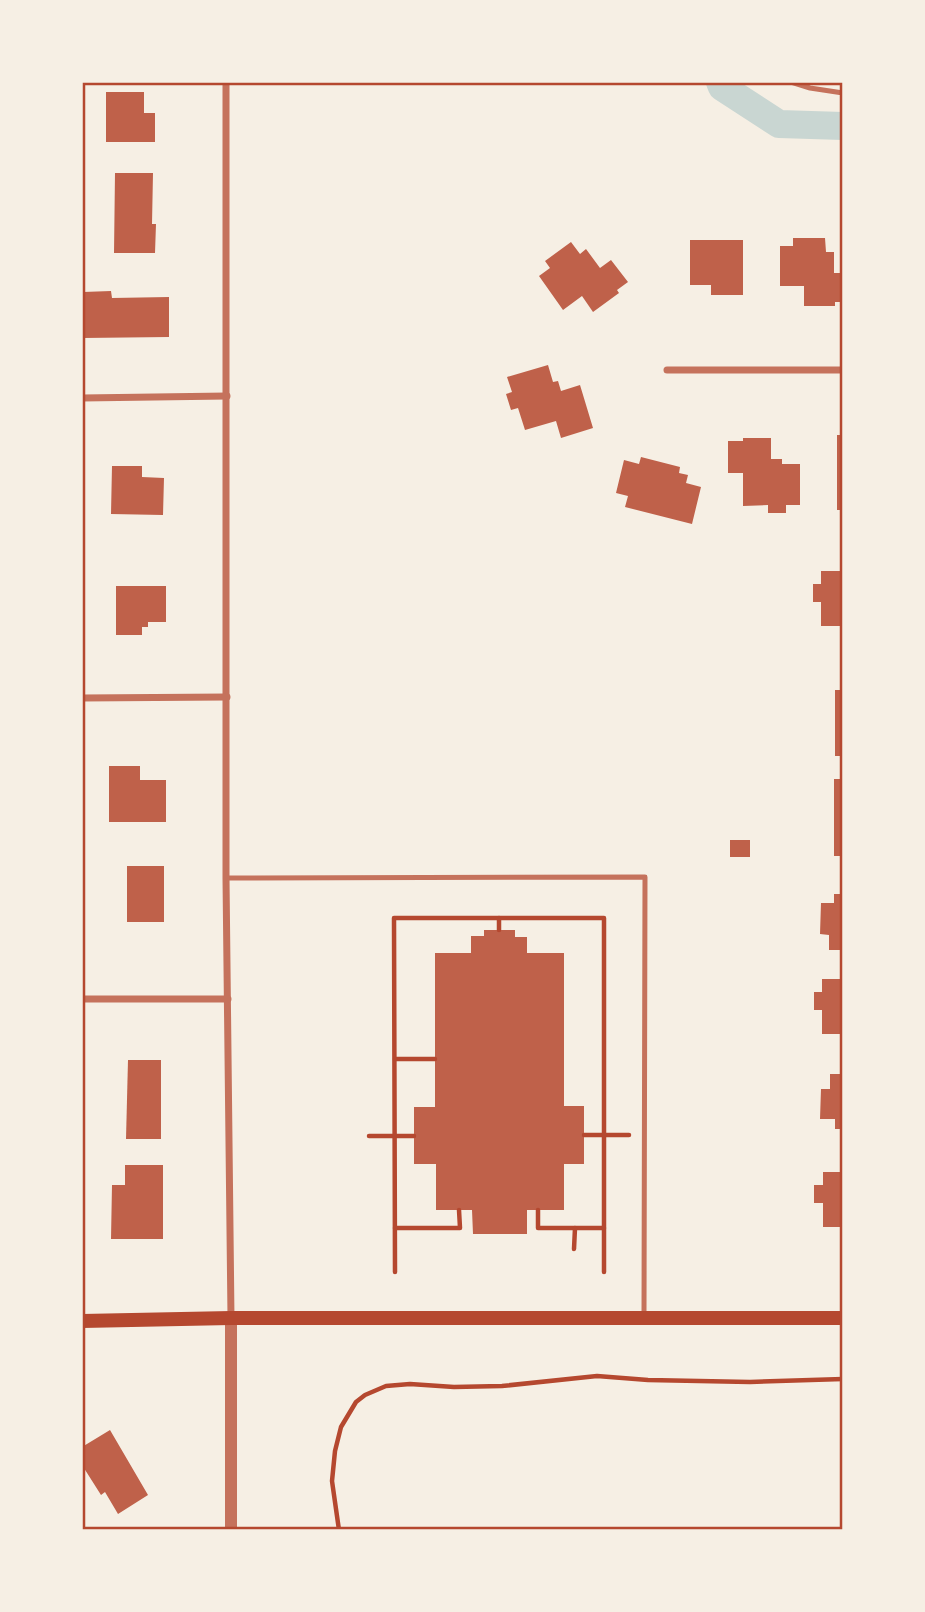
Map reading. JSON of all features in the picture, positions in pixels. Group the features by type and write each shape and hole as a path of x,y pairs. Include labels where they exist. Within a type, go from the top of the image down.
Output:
{"main road":[{"path":"82,1321 231,1318 843,1318"}],"street":[{"path":"226,82 226,878 231,1530"},
{"path":"667,370 843,370"},
{"path":"82,398 227,396"},
{"path":"82,698 227,697"},
{"path":"82,999 228,999"}],"lane":[{"path":"791,82 843,93"},
{"path":"226,878 645,877 645,1318"}],"path":[{"path":"395,1272 394,918 604,918 604,1272"},
{"path":"499,918 499,930"},
{"path":"395,1059 435,1059"},
{"path":"584,1135 629,1135"},
{"path":"369,1136 414,1136"},
{"path":"395,1228 460,1228 459,1210"},
{"path":"538,1210 538,1228 604,1228"},
{"path":"574,1249 575,1228"},
{"path":"339,1530 332,1481 341,1427 356,1402 386,1386 502,1386 597,1376 751,1382 843,1379"}],"building":[{"path":"106,92 144,92 144,113 155,113 155,142 106,142"},
{"path":"115,173 153,173 152,224 156,224 155,253 114,253"},
{"path":"793,238 825,238 826,252 834,252 834,273 843,273 843,302 835,302 835,306 804,306 804,286 780,286 780,246 793,246"},
{"path":"690,240 743,240 743,295 711,295 711,285 690,285"},
{"path":"571,242 580,254 586,249 600,268 611,260 628,282 617,290 619,293 593,312 582,296 563,310 539,276 550,268 545,261"},
{"path":"111,291 112,298 169,297 169,337 83,338 83,292"},
{"path":"548,365 553,382 558,381 561,391 580,385 593,428 561,438 556,421 525,430 518,408 511,410 506,394 512,392 507,377"},
{"path":"837,435 843,435 843,510 837,510"},
{"path":"743,438 771,438 771,459 782,459 782,464 800,464 800,505 786,505 786,513 768,513 768,505 743,506 743,473 728,473 728,441 743,441"},
{"path":"641,457 680,467 679,473 688,475 686,483 701,487 692,524 625,507 628,496 616,493 624,460 639,464"},
{"path":"112,466 142,466 142,477 164,478 163,515 111,514"},
{"path":"821,571 843,571 843,626 821,626 821,602 813,602 813,584 821,584"},
{"path":"116,586 166,586 166,622 148,622 148,627 142,627 142,635 116,635"},
{"path":"835,690 843,690 843,756 835,756"},
{"path":"109,766 140,766 140,780 166,780 166,822 109,822"},
{"path":"834,779 843,779 843,856 834,856"},
{"path":"730,840 750,840 750,857 730,857"},
{"path":"127,866 164,866 164,922 127,922"},
{"path":"834,894 843,894 843,950 829,950 829,935 820,934 821,903 834,903"},
{"path":"484,930 515,930 515,937 527,937 527,953 564,953 564,1106 584,1106 584,1164 564,1164 564,1210 527,1210 527,1234 473,1234 472,1210 436,1210 436,1164 414,1164 414,1107 435,1107 435,953 471,953 471,936 484,936"},
{"path":"822,979 843,979 843,1034 822,1034 822,1010 814,1010 814,992 822,992"},
{"path":"128,1060 161,1060 161,1139 126,1139"},
{"path":"830,1074 843,1074 843,1129 835,1129 835,1119 820,1119 821,1089 830,1089"},
{"path":"125,1165 163,1165 163,1239 111,1239 112,1185 125,1185"},
{"path":"823,1172 843,1172 843,1227 823,1227 823,1203 814,1203 814,1185 823,1185"},
{"path":"110,1430 148,1495 118,1514 105,1492 101,1495 82,1465 82,1447"}],"waterway":[{"path":"720,82 722,87 779,124 843,126"}]}
